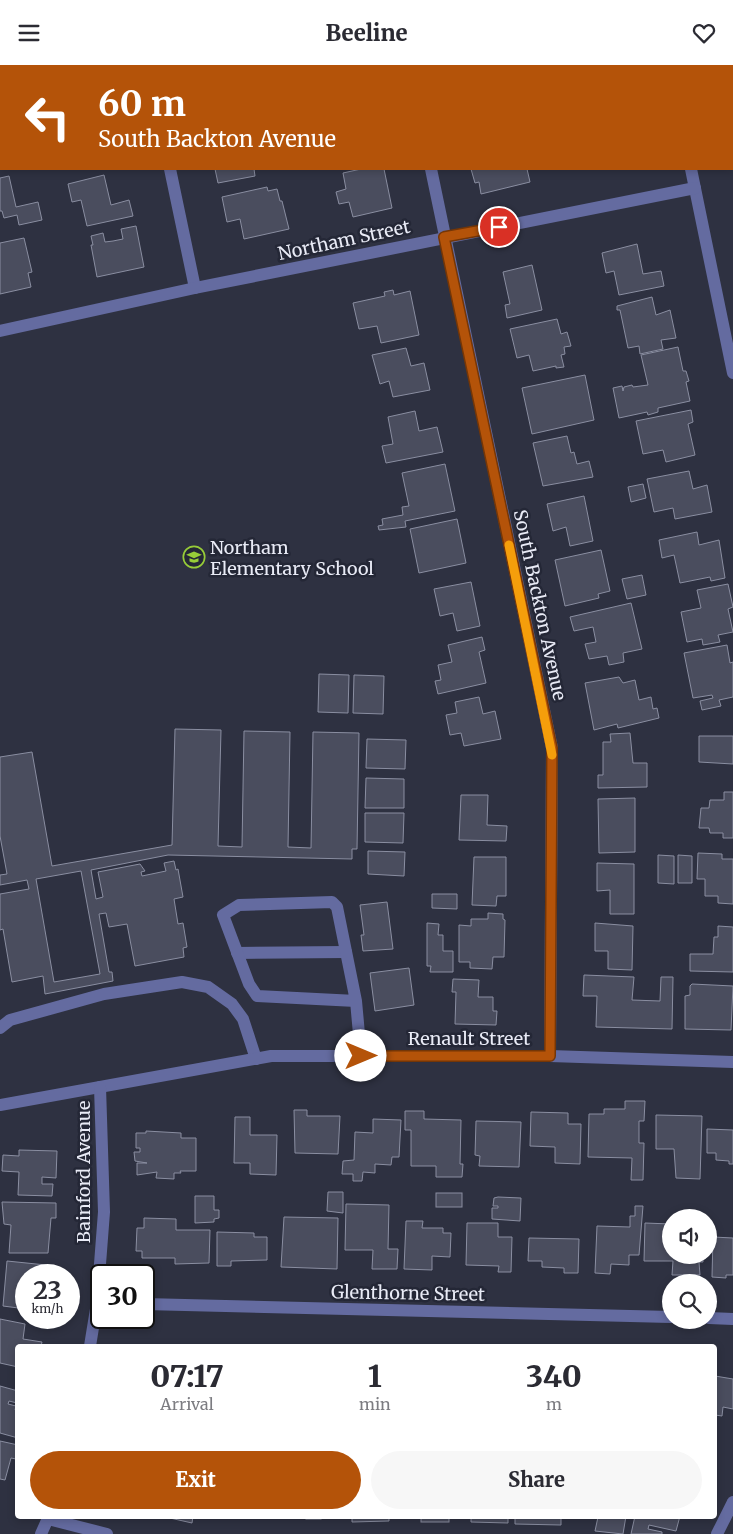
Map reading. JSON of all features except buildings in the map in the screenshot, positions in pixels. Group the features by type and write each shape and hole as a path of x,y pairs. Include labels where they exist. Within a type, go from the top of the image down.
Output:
{"street":[{"path":"170,170 195,288"},
{"name":"South Backton Avenue","path":"431,170 552,748 550,1056"},
{"path":"691,170 733,373"},
{"name":"Northam Street","path":"0,331 195,288 695,188"},
{"path":"356,1001 257,997 249,984 223,915 240,905 332,902 337,907 356,1001 361,1056"},
{"path":"237,953 346,952"},
{"path":"0,1028 10,1020 104,994 182,982 208,987 232,1004 243,1019 256,1059"},
{"name":"Renault Street","path":"0,1105 271,1056 550,1056 733,1062"},
{"name":"Bainford Avenue","path":"100,1087 104,1212 101,1264"},
{"name":"Glenthorne Street","path":"155,1304 662,1317"},
{"path":"717,1318 733,1319"},
{"name":"Bainford Avenue","path":"90,1344 94,1329"},
{"path":"717,1534 733,1502"},
{"path":"42,1534 49,1519"},
{"path":"53,1519 107,1534"}],"slow traffic":[{"path":"509,545 552,755"}],"place":[{"name":"Northam Elementary School","path":"194,557"}],"route":[{"path":"361,1056 550,1056 552,748 444,237 499,227"}]}
